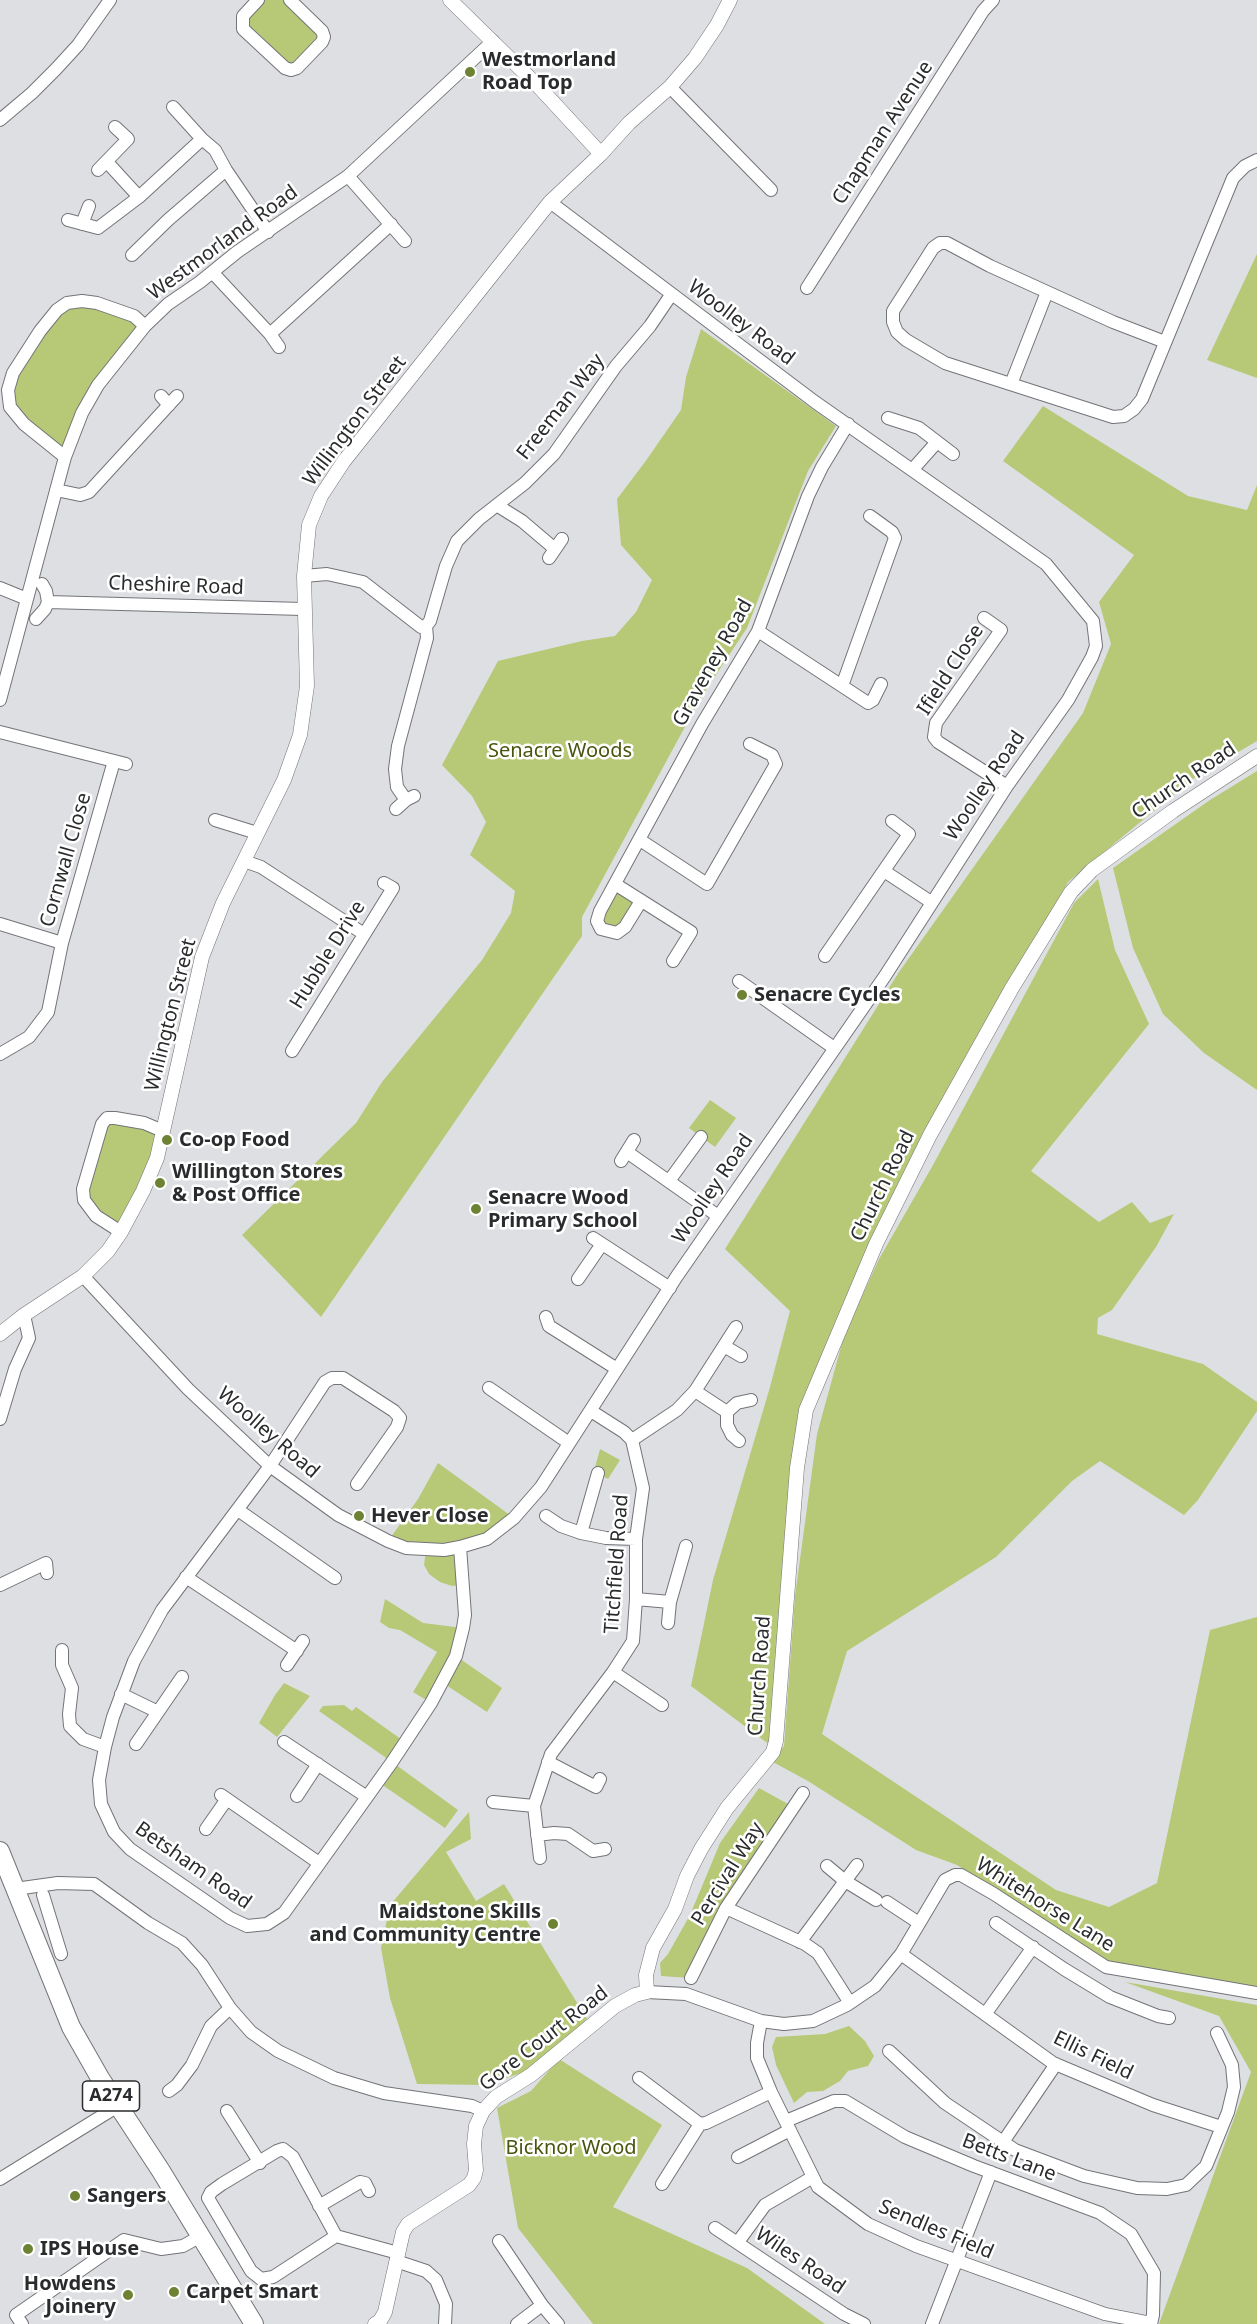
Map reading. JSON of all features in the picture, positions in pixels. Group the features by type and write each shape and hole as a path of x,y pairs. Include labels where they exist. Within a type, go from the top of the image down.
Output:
{"main road":[{"name":"A274","path":"1,1854 71,2027 254,2324"}],"street":[{"path":"0,120 33,93 63,62 110,0"},
{"path":"258,0 243,16 243,29 285,68 291,70 297,68 324,37 304,5 290,0"},
{"path":"450,0 539,87 601,154"},
{"name":"Willington Street","path":"0,1334 24,1315 83,1276 108,1251 122,1232 150,1174 163,1131 202,957 223,903 284,780 300,735 307,686 303,609 304,576 309,525 321,496 344,462 550,202 601,154 629,123 670,87 717,25 730,0"},
{"name":"Chapman Avenue","path":"807,288 983,11 993,0"},
{"name":"Westmorland Road","path":"0,700 65,458 82,413 98,385 145,326 168,304 213,273 237,252 348,176 493,41"},
{"path":"670,87 771,190"},
{"path":"173,107 215,150 268,232"},
{"path":"115,128 128,139 102,166 139,197"},
{"path":"68,220 98,228 139,197 202,139"},
{"path":"1165,342 1047,292 947,243 940,243 933,248 893,311 893,322 897,332 945,363 1113,417 1124,416 1142,399 1233,178 1245,166 1257,160"},
{"path":"132,255 168,220 226,170"},
{"path":"348,176 405,241"},
{"name":"Woolley Road","path":"83,1276 188,1389 270,1466 338,1515 406,1548 426,1550 460,1547 488,1539 514,1518 541,1487 718,1216 885,976 1007,786 1068,700 1092,657 1096,646 1093,621 1046,564 815,402 550,202"},
{"path":"82,224 89,206"},
{"path":"270,334 391,224"},
{"path":"213,273 270,334 279,347"},
{"path":"1011,384 1047,292"},
{"name":"Freeman Way","path":"396,809 410,798 397,787 395,769 404,718 427,638 426,626 430,621 446,566 457,541 554,454 616,366 650,326 671,295"},
{"path":"65,458 24,424 10,407 8,390 13,373 40,331 57,310 67,303 82,300 97,303 134,316 145,326"},
{"path":"56,490 80,495 89,492 169,399"},
{"path":"888,418 919,428 953,454"},
{"name":"Graveney Road","path":"641,901 625,927 617,933 609,933 601,929 597,921 600,911 702,724 758,631 808,495 848,424"},
{"path":"913,469 937,442"},
{"path":"498,506 522,521 556,549"},
{"path":"842,686 895,538 892,532 870,516"},
{"path":"304,576 327,574 363,582 421,627 426,626"},
{"path":"36,620 48,602 48,596 42,584"},
{"path":"0,588 27,598"},
{"name":"Cheshire Road","path":"48,602 303,609"},
{"name":"Ifield Close","path":"984,618 1001,630 936,723 934,737 1007,786"},
{"path":"758,631 868,703 873,700 881,684"},
{"name":"Cornwall Close","path":"0,732 120,762 62,943 0,924"},
{"path":"640,840 707,884 776,764 772,755 750,744"},
{"name":"Church Road","path":"647,1992 646,1974 653,1948 675,1909 687,1876 701,1849 727,1808 773,1752 776,1741 797,1468 806,1410 876,1244 930,1136 1001,1008 1071,892 1092,870 1173,810 1257,756"},
{"path":"215,820 257,833"},
{"path":"825,956 909,834 892,821"},
{"path":"244,861 261,867 364,934"},
{"path":"884,871 931,902"},
{"name":"Hubble Drive","path":"292,1051 393,888 384,883"},
{"path":"615,884 691,932 673,962"},
{"path":"0,1054 29,1037 48,1012 62,943"},
{"path":"739,981 834,1048"},
{"path":"122,1232 96,1216 84,1200 83,1189 102,1124 106,1118 115,1118 144,1123 163,1131"},
{"path":"669,1181 701,1137"},
{"path":"633,1140 624,1156 669,1181 718,1216"},
{"path":"578,1279 597,1241 670,1288"},
{"path":"0,1419 15,1369 29,1338 24,1315"},
{"path":"546,1317 549,1326 617,1369"},
{"path":"591,1411 624,1432 632,1440 677,1410 695,1391 736,1327"},
{"path":"724,1346 741,1356"},
{"path":"270,1466 325,1382 332,1378 344,1378 394,1411 400,1418 357,1484"},
{"path":"489,1388 569,1443"},
{"path":"695,1391 727,1412"},
{"path":"739,1441 732,1435 727,1425 727,1412 737,1403 752,1400"},
{"name":"Titchfield Road","path":"540,1858 534,1806 548,1762 556,1746 613,1672 633,1641 636,1539 643,1488 632,1440"},
{"name":"Betsham Road","path":"270,1466 186,1577 147,1635 121,1694 105,1747 99,1780 101,1804 114,1832 130,1849 230,1918 247,1926 267,1924 284,1913 431,1703 456,1656 465,1615 460,1547"},
{"path":"581,1533 598,1473"},
{"path":"238,1510 335,1578"},
{"path":"546,1516 561,1526 581,1533 606,1538 636,1539"},
{"path":"668,1623 670,1602 686,1546"},
{"path":"0,1585 46,1563 47,1573"},
{"path":"666,1563 680,1565"},
{"path":"186,1577 300,1646 287,1665"},
{"path":"636,1599 670,1602"},
{"path":"62,1650 62,1665 72,1688 70,1726 83,1739 105,1747"},
{"path":"613,1672 662,1705"},
{"path":"136,1744 182,1677"},
{"path":"121,1694 158,1712"},
{"path":"284,1742 367,1797"},
{"path":"548,1762 596,1787 600,1779"},
{"path":"297,1796 318,1764"},
{"name":"Percival Way","path":"691,1978 726,1908 803,1793"},
{"path":"206,1829 224,1797 319,1863"},
{"path":"493,1802 534,1806"},
{"path":"537,1835 568,1834 593,1851 605,1849"},
{"path":"800,1942 857,1865"},
{"path":"647,1992 686,1994 761,2020 784,2024 813,2021 850,2003 875,1986 901,1954 920,1923 845,1881 827,1866"},
{"name":"Whitehorse Lane","path":"920,1923 945,1880 961,1875 1106,1967 1257,1993"},
{"name":"Gore Court Road","path":"15,1889 58,1883 94,1884 148,1923 182,1943 202,1965 230,2008 251,2032 278,2051 334,2078 384,2092 472,2106 483,2111 496,2097 531,2075 615,2006 635,1995 647,1992"},
{"path":"43,1895 61,1954"},
{"path":"726,1908 800,1942 818,1953 850,2003"},
{"path":"996,1923 1110,1997 1158,2016 1169,2018"},
{"path":"32,1935 52,1925"},
{"path":"986,2013 1033,1947"},
{"name":"Ellis Field","path":"901,1954 1056,2064 1153,2105 1221,2127"},
{"path":"169,2091 177,2085 192,2065 211,2026 230,2008"},
{"name":"Sendles Field","path":"761,2020 757,2058 771,2092 818,2187 868,2224 958,2262 1105,2314 1151,2323"},
{"path":"889,2051 945,2103 1015,2150 1084,2176 1137,2188 1167,2189 1186,2186 1206,2166 1228,2112 1234,2088 1232,2065 1217,2033"},
{"path":"1003,2142 1056,2064"},
{"path":"639,2078 700,2124 771,2092"},
{"name":"Betts Lane","path":"738,2157 834,2101 845,2102 905,2137 1100,2213 1131,2234 1154,2273 1151,2323"},
{"path":"0,2179 118,2106"},
{"path":"227,2111 260,2163"},
{"path":"382,2323 403,2232 408,2224 468,2185 474,2178 476,2126 483,2111"},
{"path":"662,2184 700,2124"},
{"path":"336,2236 273,2277 261,2279 251,2271 208,2198 211,2192 277,2151 289,2152 336,2236 397,2257 426,2271 436,2280 446,2304 445,2324"},
{"path":"932,2324 958,2262 991,2172"},
{"path":"738,2242 765,2205 813,2177"},
{"path":"319,2206 360,2182 365,2183 369,2191"},
{"name":"Wiles Road","path":"716,2228 844,2314 864,2324"},
{"path":"22,2324 16,2314 124,2240 161,2249 183,2246 201,2236"},
{"path":"499,2241 542,2305 558,2324"},
{"path":"517,2324 542,2305"}],"green space":[{"path":"264,0 285,0 287,6 319,36 294,64 287,63 248,26 247,17 262,5 260,4"},
{"path":"1257,254 1257,378 1207,360"},
{"path":"82,301 145,326 98,385 65,457 10,407 13,373 57,310"},
{"name":"Senacre Woods","path":"701,329 836,426 808,471 747,628 700,699 582,917 582,936 321,1317 242,1235 356,1123 382,1082 482,960 511,913 515,891 470,855 486,822 472,796 442,765 498,661 582,641 615,636 636,612 652,580 621,545 617,499 681,410 686,377"},
{"path":"1043,406 1188,496 1247,510 1257,485 1257,741 1191,780 1068,882 895,1191 802,1401 770,1745 691,1686 713,1580 790,1311 725,1249 899,972 1083,713 1111,644 1099,602 1134,555 1003,461"},
{"path":"1257,771 1257,1090 1204,1053 1163,1014 1133,948 1113,868 1210,800"},
{"path":"1098,879 1115,950 1149,1024 1031,1171 1099,1222 1132,1202 1150,1223 1174,1214 1156,1247 1112,1310 1098,1318 1097,1334 1203,1364 1257,1402 1257,1411 1198,1500 1184,1515 1100,1461 1072,1481 996,1557 847,1651 822,1734 1056,1890 1109,1907 1157,1883 1210,1630 1257,1617 1257,1989 1110,1964 957,1865 916,1850 808,1781 771,1761 784,1746 795,1596 817,1434 844,1336 879,1259 933,1165 1074,903"},
{"path":"615,884 641,901 625,927 601,929 600,911"},
{"path":"710,1100 736,1118 715,1147 689,1128"},
{"path":"107,1118 163,1131 121,1232 84,1200"},
{"path":"600,1449 620,1460 608,1479 594,1471"},
{"path":"438,1463 514,1518 460,1547 462,1585 452,1586 440,1582 429,1574 424,1565 426,1550 388,1541 418,1499"},
{"path":"385,1599 423,1623 463,1628 456,1656 502,1688 487,1712 443,1683 431,1703 413,1692 437,1652 400,1630 389,1628 380,1622"},
{"path":"284,1683 310,1696 277,1737 259,1723"},
{"path":"344,1705 352,1711 356,1707 405,1742 392,1762 319,1711 323,1706"},
{"path":"392,1762 458,1810 445,1828 378,1782"},
{"path":"759,1788 788,1804 723,1901 695,1954 689,1978 661,1976 660,1963 668,1954 690,1915 720,1843"},
{"path":"469,1812 471,1839 446,1852 476,1901 504,1884 587,2019 530,2070 486,2085 417,2084 390,1998 381,1948 390,1905"},
{"path":"1125,1982 1257,2005 1257,2324 1159,2324 1251,2072 1219,2016"},
{"path":"849,2026 865,2041 874,2056 868,2066 848,2071 840,2081 823,2091 807,2092 794,2103 776,2065 772,2047 776,2037 825,2034"},
{"name":"Bicknor Wood","path":"559,2059 662,2125 613,2207 747,2268 825,2324 593,2324 518,2228 497,2108 531,2091"}],"place":[{"name":"Westmorland Road Top","path":"470,72"},
{"name":"Senacre Cycles","path":"742,995"},
{"name":"Co-op Food","path":"167,1140"},
{"name":"Willington Stores & Post Office","path":"160,1183"},
{"name":"Senacre Wood Primary School","path":"476,1209"},
{"name":"Hever Close","path":"359,1516"},
{"name":"Maidstone Skills and Community Centre","path":"553,1924"},
{"name":"Sangers","path":"75,2196"},
{"name":"IPS House","path":"28,2249"},
{"name":"Carpet Smart","path":"174,2292"},
{"name":"Howdens Joinery","path":"128,2295"}]}
